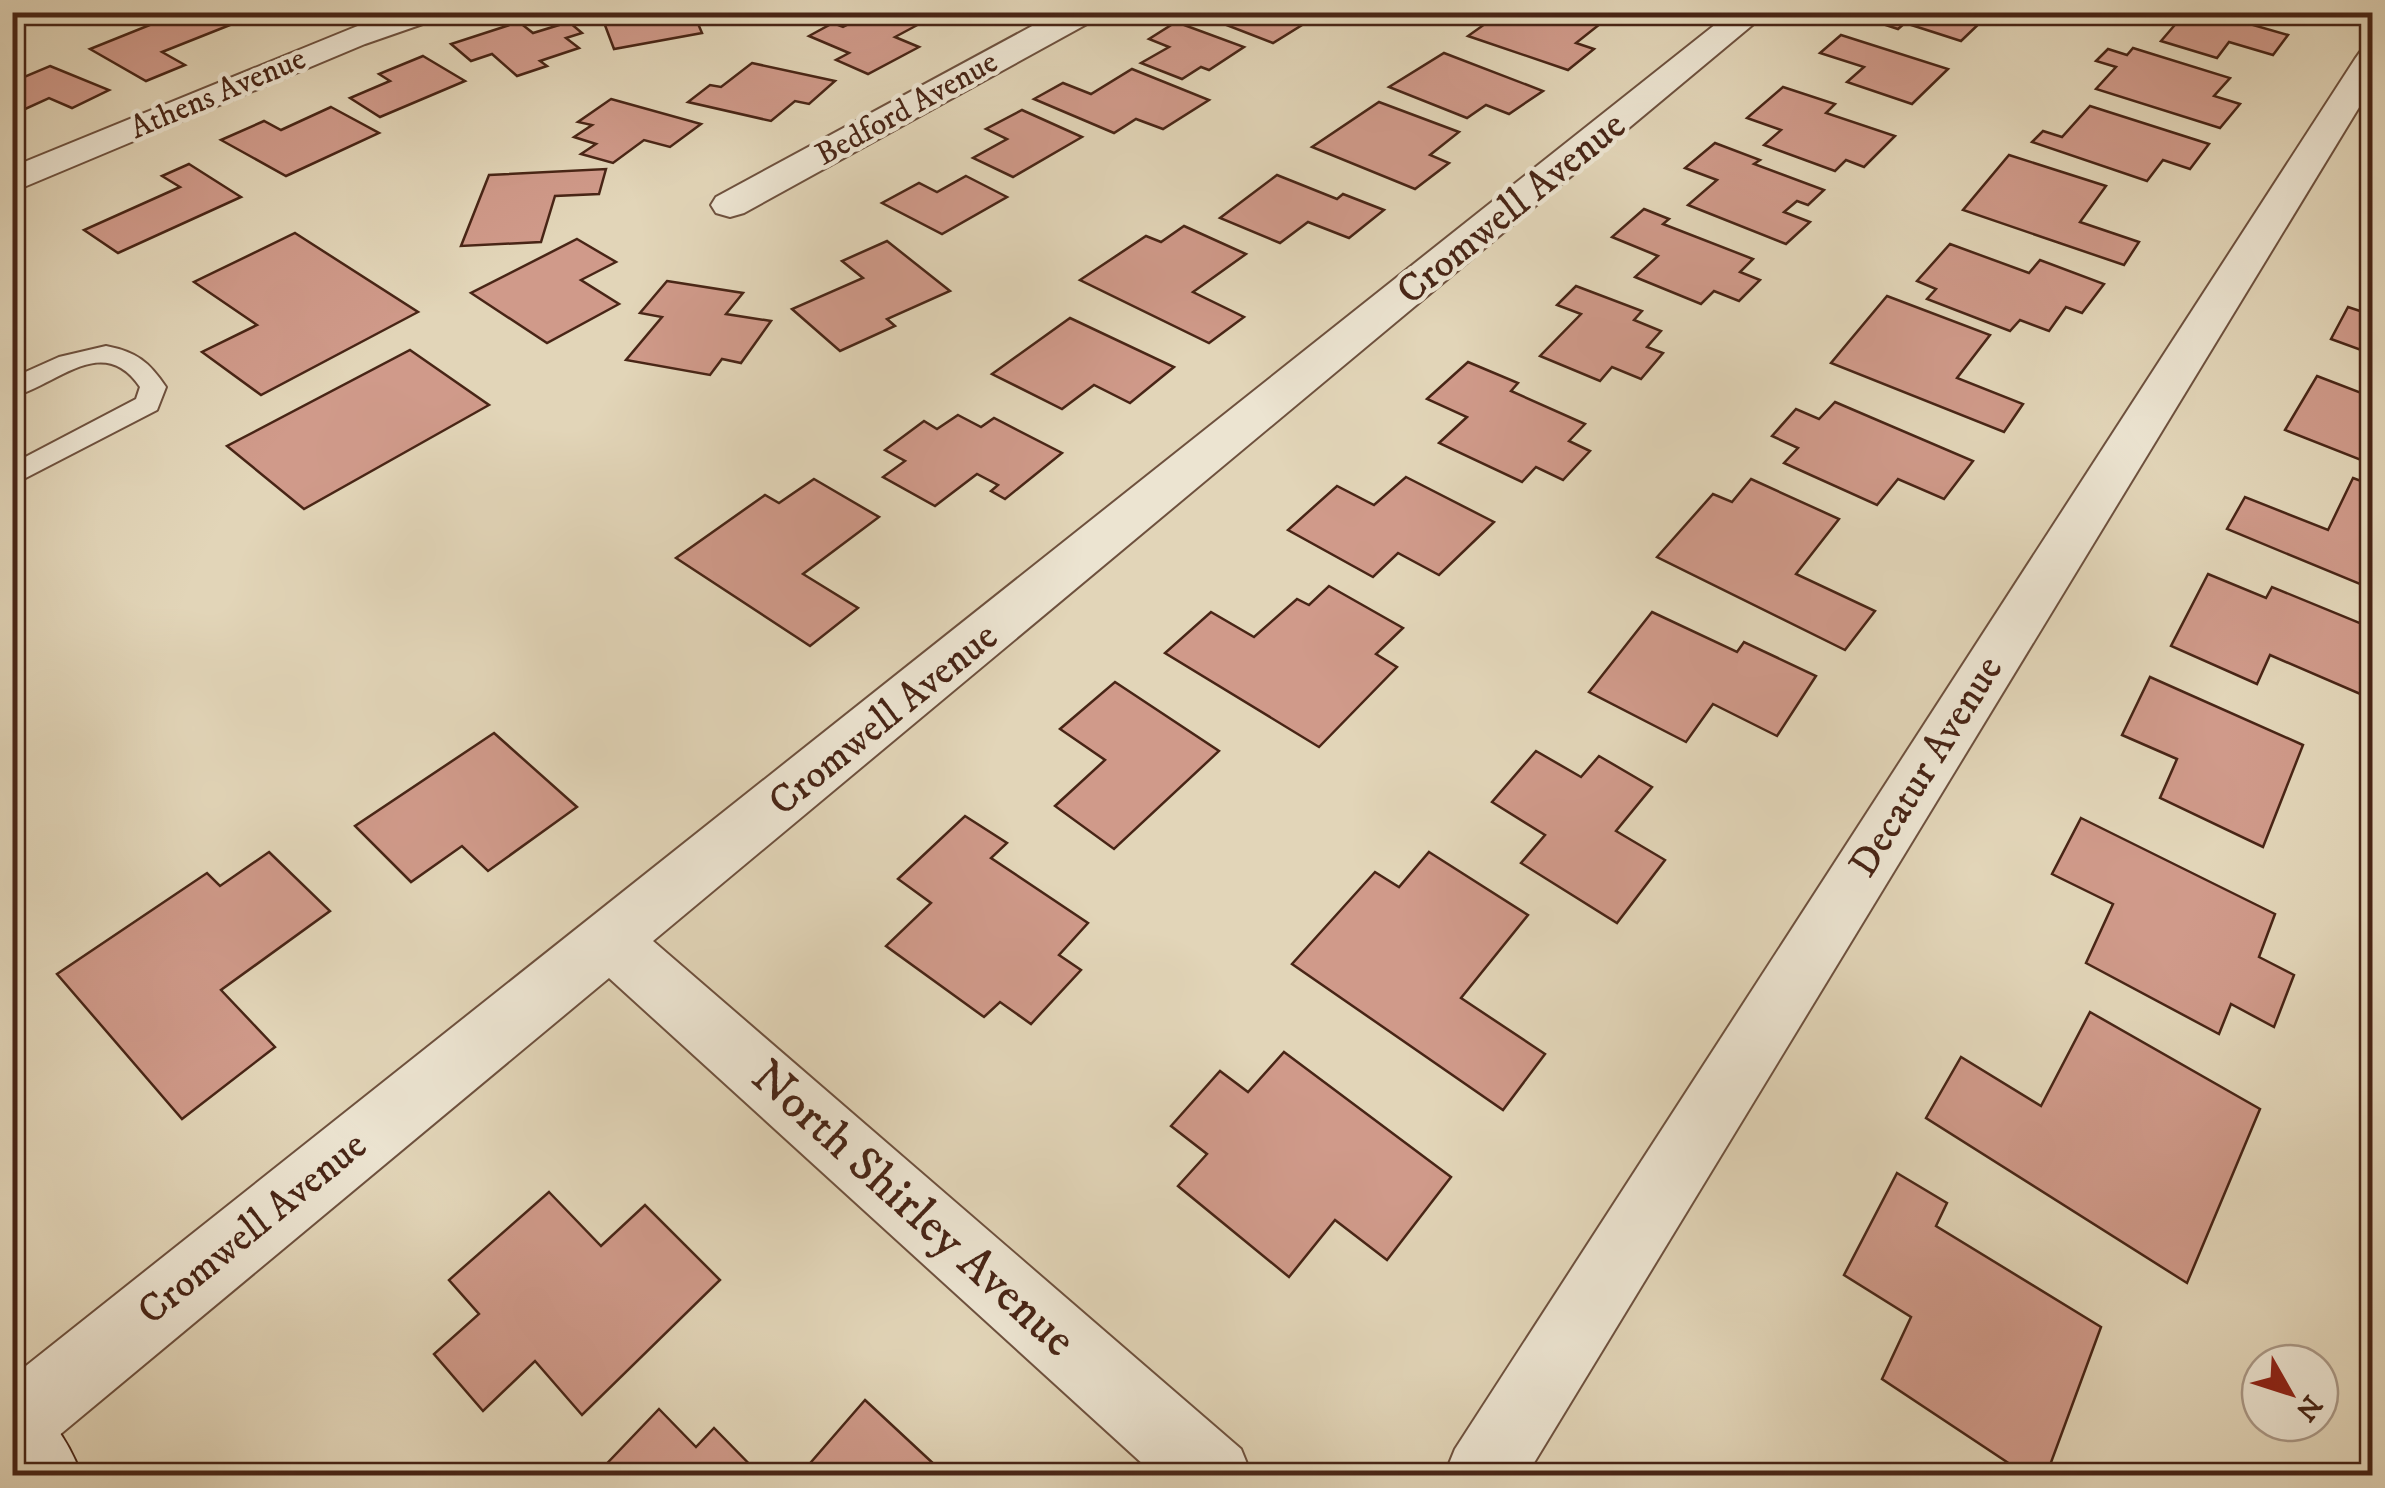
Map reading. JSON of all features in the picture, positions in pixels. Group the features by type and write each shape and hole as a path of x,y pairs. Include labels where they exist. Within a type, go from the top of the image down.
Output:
{"street":[{"name":"Athens Avenue","path":"12,181 339,28 424,12"},
{"name":"Bedford Avenue","path":"730,205 1084,12"},
{"name":"Cromwell Avenue","path":"12,1428 1752,12"},
{"path":"1007,20 1044,34"},
{"name":"Decatur Avenue","path":"1482,1476 2372,59"},
{"name":"North Shirley Avenue","path":"612,942 1214,1476"},
{"path":"12,1428 44,1476"}],"lane":[{"path":"12,389 87,353 103,353 130,362 148,377 153,388 148,404 12,476"}],"building":[{"path":"182,12 206,12 230,25 162,52 185,65 146,81 90,49"},
{"path":"600,12 693,12 702,33 614,49"},
{"path":"873,12 899,12 923,22 895,37 919,47 868,74 836,60 849,53 809,36 833,23 843,27"},
{"path":"1193,12 1323,12 1273,43"},
{"path":"1495,12 1563,12 1600,24 1576,43 1594,49 1568,70 1468,36 1499,14"},
{"path":"1866,12 1966,12 1985,18 1961,41 1905,23 1898,29 1861,17"},
{"path":"2186,12 2208,12 2288,35 2273,55 2229,42 2217,58 2161,41"},
{"path":"519,22 533,33 569,22 582,33 566,38 579,48 540,61 547,66 517,76 492,54 471,61 451,44"},
{"path":"1176,22 1244,47 1209,70 1201,67 1182,79 1141,63 1169,47 1149,39"},
{"path":"1841,35 1948,69 1912,104 1847,82 1864,67 1820,53"},
{"path":"2133,48 2230,78 2214,96 2240,104 2220,128 2096,89 2116,67 2096,61 2108,49 2127,55"},
{"path":"1444,53 1543,91 1509,114 1486,105 1467,118 1389,87"},
{"path":"423,56 465,81 380,117 350,98 390,81 379,74"},
{"path":"752,63 835,81 809,104 795,101 771,121 688,102 710,85 721,87"},
{"path":"50,66 109,90 72,108 49,98 12,115 12,82"},
{"path":"1132,69 1209,100 1163,129 1136,119 1114,133 1034,99 1063,83 1091,94"},
{"path":"1783,87 1835,104 1826,113 1895,136 1864,167 1846,160 1835,171 1764,145 1781,130 1747,118"},
{"path":"611,99 701,124 670,147 644,140 613,163 581,154 596,144 574,137 592,125 578,122"},
{"path":"1379,102 1459,132 1430,155 1449,163 1415,189 1312,147"},
{"path":"2090,106 2209,144 2190,169 2163,160 2147,181 2032,142 2043,131 2062,137"},
{"path":"331,107 379,133 286,176 221,140 264,121 281,130"},
{"path":"1022,110 1082,137 1013,177 973,158 1007,139 986,129"},
{"path":"1715,143 1760,160 1754,164 1824,190 1808,205 1797,201 1784,212 1810,222 1786,244 1688,205 1717,180 1685,168"},
{"path":"2009,155 2106,186 2080,222 2139,242 2124,265 1963,210"},
{"path":"189,164 241,197 118,253 84,230 180,187 162,176"},
{"path":"606,169 599,194 555,196 541,242 461,246 489,175"},
{"path":"1277,175 1337,199 1343,194 1384,210 1349,238 1308,222 1280,243 1220,218"},
{"path":"966,176 1007,197 942,234 882,203 919,183 937,192"},
{"path":"1644,209 1669,219 1663,224 1753,259 1740,272 1760,280 1739,301 1714,291 1701,304 1635,277 1658,256 1612,237"},
{"path":"1184,226 1246,254 1193,292 1244,317 1209,343 1080,280 1146,236 1161,242"},
{"path":"295,233 418,312 261,395 202,352 257,325 194,282"},
{"path":"577,239 616,262 581,280 619,304 547,343 471,293"},
{"path":"887,241 950,291 887,319 895,326 840,351 792,309 863,278 842,261"},
{"path":"1950,244 2029,273 2040,260 2104,284 2082,313 2066,307 2049,331 2020,320 2010,331 1927,299 1936,289 1917,281"},
{"path":"667,281 743,293 726,314 771,321 741,363 722,359 710,375 626,360 662,317 640,313"},
{"path":"1576,286 1642,311 1634,320 1661,331 1647,347 1663,353 1641,379 1612,367 1600,381 1540,356 1581,314 1557,305"},
{"path":"1887,296 1990,335 1957,378 2023,404 2004,432 1831,363"},
{"path":"2348,307 2372,315 2372,354 2331,339"},
{"path":"1070,318 1174,367 1130,403 1094,385 1062,409 992,374"},
{"path":"410,350 489,405 304,509 227,446"},
{"path":"1468,362 1518,383 1511,391 1585,424 1569,441 1590,451 1563,480 1536,467 1522,482 1439,443 1467,417 1427,399"},
{"path":"2317,376 2372,397 2372,439 2361,460 2285,430"},
{"path":"1835,402 1973,461 1944,499 1898,479 1877,505 1784,463 1798,448 1772,436 1796,409 1819,419"},
{"path":"958,415 981,427 994,418 1062,453 1005,499 991,491 998,485 977,474 935,506 883,477 905,461 885,450 924,421 937,429"},
{"path":"1406,477 1494,522 1439,575 1398,553 1373,577 1288,530 1337,486 1374,505"},
{"path":"2353,478 2372,485 2372,589 2227,529 2245,497 2328,530"},
{"path":"814,479 879,517 803,574 858,608 810,646 676,558 765,495 779,503"},
{"path":"1751,479 1839,519 1796,574 1875,611 1845,650 1657,557 1713,494 1732,502"},
{"path":"2208,574 2266,598 2272,587 2372,628 2372,699 2270,655 2257,684 2171,646"},
{"path":"1329,586 1403,628 1376,654 1397,667 1319,747 1165,653 1211,612 1254,637 1297,599 1309,605"},
{"path":"1652,612 1737,652 1744,642 1816,676 1777,736 1713,704 1686,742 1589,692"},
{"path":"2150,677 2303,745 2263,847 2160,798 2177,759 2122,735"},
{"path":"1115,682 1219,751 1114,849 1055,806 1105,760 1060,729"},
{"path":"494,733 577,807 488,871 462,846 411,882 355,826"},
{"path":"1536,751 1581,777 1599,756 1652,787 1616,831 1665,860 1617,923 1521,863 1545,835 1492,802"},
{"path":"965,816 1007,843 991,858 1088,923 1059,955 1081,970 1031,1024 1000,1002 984,1017 886,946 931,903 898,879"},
{"path":"2081,818 2275,914 2259,957 2294,975 2274,1027 2231,1004 2219,1034 2086,963 2113,904 2052,874"},
{"path":"269,852 330,911 221,990 275,1047 182,1119 57,974 207,873 220,886"},
{"path":"1429,852 1528,915 1461,998 1545,1054 1503,1110 1292,964 1375,872 1399,887"},
{"path":"2090,1012 2260,1109 2187,1283 1926,1118 1961,1057 2041,1106"},
{"path":"1284,1052 1451,1177 1387,1260 1335,1220 1289,1277 1178,1186 1207,1154 1171,1126 1220,1071 1248,1092"},
{"path":"1897,1173 1947,1203 1936,1226 2101,1327 2046,1476 2028,1476 1882,1379 1911,1317 1844,1275"},
{"path":"549,1192 601,1246 645,1205 720,1280 582,1415 535,1361 483,1411 434,1354 479,1314 449,1280"},
{"path":"865,1400 937,1467 930,1476 799,1476"},
{"path":"659,1409 696,1447 714,1428 761,1476 595,1476"}]}
